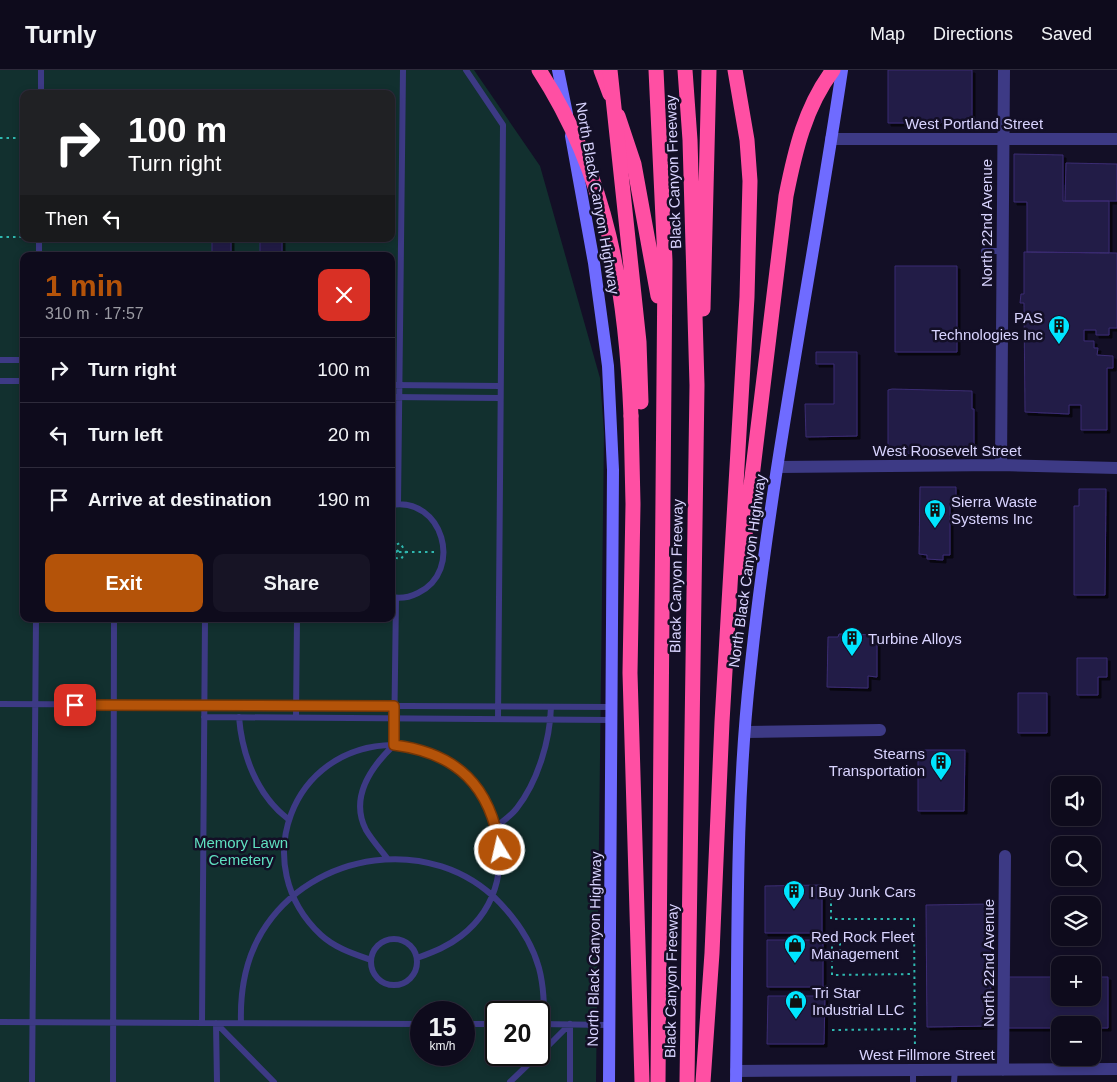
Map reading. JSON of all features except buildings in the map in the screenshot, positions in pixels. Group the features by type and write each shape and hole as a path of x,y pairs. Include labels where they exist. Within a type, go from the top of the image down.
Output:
{"highway":[{"path":"539,70 577,137 599,195 622,304 636,416"},
{"path":"601,70 634,164 665,332"},
{"path":"610,70 639,342 633,504 630,682 642,1082"},
{"name":"Black Canyon Freeway","path":"656,70 664,194 665,332 658,1082"},
{"name":"Black Canyon Freeway","path":"685,70 690,140 697,385 687,1082"},
{"path":"697,385 705,285 709,70"},
{"path":"703,1082 712,953 750,204 747,140 735,70"},
{"path":"728,633 741,567 786,196 796,148 807,117 824,82 833,70"}],"main road":[{"name":"North Black Canyon Highway","path":"558,70 594,263 608,366 613,470 608,1082"},
{"name":"North Black Canyon Highway","path":"736,1076 739,899 745,732 758,601 842,70"}],"street":[{"name":"North 22nd Avenue","path":"1001,466 1004,70"},
{"name":"West Portland Street","path":"832,139 1117,139"},
{"name":"West Roosevelt Street","path":"778,467 1001,466 1117,468"},
{"path":"745,732 880,730"},
{"name":"North 22nd Avenue","path":"1003,1070 1005,856"},
{"name":"West Fillmore Street","path":"736,1076 912,1071 955,1076 1003,1070 1117,1069"}],"lane":[{"path":"41,70 41,90"},
{"path":"403,70 395,398 500,398"},
{"path":"466,70 503,125 498,719"},
{"path":"984,252 1002,251"},
{"path":"0,360 20,360"},
{"path":"0,380 20,381"},
{"path":"395,385 500,386"},
{"path":"395,504 412,506 426,513 436,524 443,537 445,552 443,566 436,580 425,590 411,596 395,598"},
{"path":"32,1082 36,622"},
{"path":"113,1082 114,622"},
{"path":"202,1023 205,622"},
{"path":"296,718 297,622"},
{"path":"387,858 366,829 360,808 362,787 371,769 394,745 394,622"},
{"path":"0,704 612,707"},
{"path":"497,826 517,809 535,776 551,720 551,707"},
{"path":"204,717 612,720"},
{"path":"239,717 241,738 252,770 260,786 276,808 288,819"},
{"path":"371,960 343,950 322,936 305,918 292,896 286,881 283,850 288,819 298,798 311,780 329,764 349,754 371,747 394,745 417,748 439,756 459,768 476,785 484,798 497,826 500,850 498,873 492,895 479,917 462,936 441,949 417,958"},
{"path":"241,1023 244,976 251,954 261,932 292,896 320,876 344,866 387,858 416,860 443,866 469,878 492,895 512,916 532,949 539,967 544,1001"},
{"path":"393,940 400,940 411,946 417,958 415,972 411,978 399,985 384,984 378,979 374,974 371,960 376,948 387,941 393,940"},
{"path":"0,1022 410,1024"},
{"path":"216,1023 217,1082"},
{"path":"216,1023 274,1082"},
{"path":"550,1024 609,1025"},
{"path":"550,1044 570,1024"},
{"path":"570,1024 570,1082"},
{"path":"510,1082 527,1066"}],"path":[{"path":"0,138 20,138"},
{"path":"0,237 20,237"},
{"path":"395,545 400,543 406,552"},
{"path":"395,552 445,552"},
{"path":"395,558 401,559 406,552"},
{"path":"839,897 840,888 831,888 831,919 914,919 915,1056 912,1071"},
{"path":"840,952 840,944 832,943 832,975 914,974"},
{"path":"832,1030 915,1030"}],"green space":[{"name":"Memory Lawn Cemetery","path":"0,70 474,70 540,166 600,378 604,433 596,1082 0,1082"}],"place":[{"name":"PAS Technologies Inc","path":"1059,345"},
{"name":"Sierra Waste Systems Inc","path":"935,529"},
{"name":"Turbine Alloys","path":"852,657"},
{"name":"Stearns Transportation","path":"941,781"},
{"name":"I Buy Junk Cars","path":"794,910"},
{"name":"Red Rock Fleet Management","path":"795,964"},
{"name":"Tri Star Industrial LLC","path":"796,1020"}],"route":[{"path":"75,705 394,706 394,745 417,748 439,756 459,768 476,785 489,804 497,826 500,850"}]}
